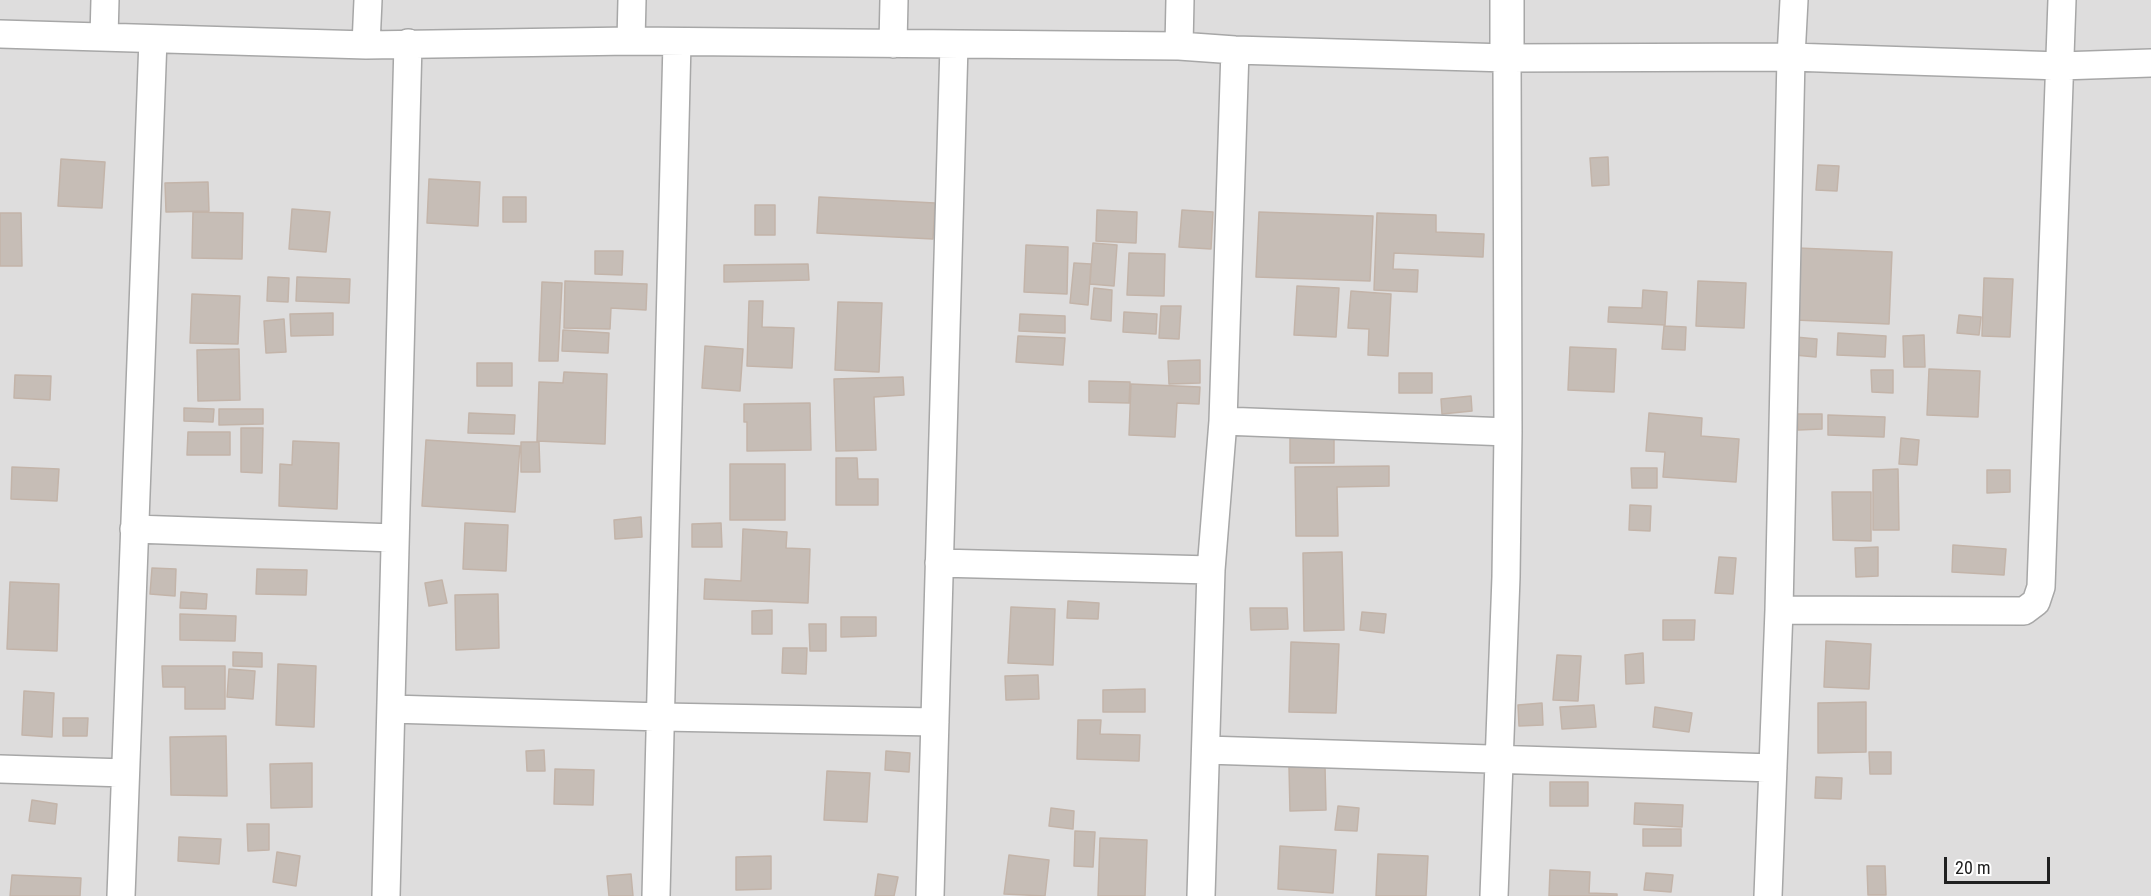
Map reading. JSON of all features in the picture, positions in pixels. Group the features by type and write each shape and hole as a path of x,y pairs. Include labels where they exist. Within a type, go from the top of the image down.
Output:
{"street":[{"path":"104,37 105,0"},
{"path":"366,45 368,0"},
{"path":"631,41 632,0"},
{"path":"893,44 894,0"},
{"path":"1179,46 1180,0"},
{"path":"1494,896 1508,432 1507,0"},
{"path":"1768,896 1779,610 1794,0"},
{"path":"1779,610 2024,611 2036,602 2041,587 2062,0"},
{"path":"0,34 366,45 631,41 1179,46 1235,50 1507,58 1791,57 2060,66 2151,63"},
{"path":"121,896 153,39"},
{"path":"656,896 662,717 676,42"},
{"path":"386,896 408,43"},
{"path":"930,896 954,45"},
{"path":"1201,896 1211,570 1222,421 1235,50"},
{"path":"1222,421 1508,432"},
{"path":"134,530 395,538"},
{"path":"939,563 1211,570"},
{"path":"391,709 935,722"},
{"path":"1206,750 1773,768"},
{"path":"0,769 125,773"}],"shaded area":[{"path":"0,0 2151,0 2151,896 0,896"}],"building":[{"path":"1608,157 1609,185 1592,186 1590,158"},
{"path":"61,159 105,162 102,208 58,206"},
{"path":"1818,165 1839,166 1837,191 1816,190"},
{"path":"429,179 480,182 478,226 427,223"},
{"path":"208,182 209,211 166,212 165,183"},
{"path":"503,197 526,197 526,222 503,222"},
{"path":"819,197 935,203 933,239 817,233"},
{"path":"755,205 775,205 775,235 755,235"},
{"path":"292,209 330,212 326,252 289,249"},
{"path":"1097,210 1137,212 1136,243 1096,241"},
{"path":"1182,210 1213,212 1211,249 1179,247"},
{"path":"193,212 243,213 242,259 192,258"},
{"path":"1259,212 1373,216 1370,281 1256,277"},
{"path":"0,213 21,213 22,266 0,266"},
{"path":"1377,213 1436,215 1436,232 1484,234 1483,257 1394,253 1393,269 1418,270 1417,292 1374,290"},
{"path":"1093,243 1117,245 1114,286 1090,284"},
{"path":"1026,245 1068,247 1067,294 1024,292"},
{"path":"1798,248 1892,252 1889,324 1795,320"},
{"path":"595,251 623,251 622,275 595,274"},
{"path":"1129,253 1165,254 1164,296 1127,295"},
{"path":"1074,263 1091,264 1088,305 1070,303"},
{"path":"808,264 809,280 724,282 724,265"},
{"path":"268,277 289,278 288,302 267,301"},
{"path":"297,277 350,279 349,303 296,301"},
{"path":"1984,278 2013,279 2010,337 1982,336"},
{"path":"565,281 647,284 646,310 611,308 610,329 564,328"},
{"path":"1698,281 1746,283 1744,328 1696,326"},
{"path":"542,282 562,283 558,361 539,361"},
{"path":"1297,286 1339,288 1336,337 1294,335"},
{"path":"1094,288 1112,290 1111,321 1091,319"},
{"path":"1643,290 1667,292 1665,325 1608,322 1609,307 1642,308"},
{"path":"1351,291 1391,294 1388,356 1368,355 1369,329 1348,328"},
{"path":"192,294 240,296 238,344 190,343"},
{"path":"749,301 763,301 762,327 794,328 792,368 747,366"},
{"path":"838,302 882,303 879,372 835,370"},
{"path":"1161,306 1181,306 1179,339 1159,338"},
{"path":"1124,312 1157,314 1156,334 1123,332"},
{"path":"333,313 333,335 291,336 290,314"},
{"path":"1020,314 1065,316 1065,333 1019,331"},
{"path":"1959,315 1981,317 1979,335 1957,333"},
{"path":"284,319 286,352 266,353 264,321"},
{"path":"1664,326 1686,327 1685,350 1662,349"},
{"path":"563,330 609,333 608,353 562,351"},
{"path":"1838,333 1886,336 1885,357 1837,355"},
{"path":"1924,335 1925,367 1904,367 1903,336"},
{"path":"1018,336 1065,338 1063,365 1016,362"},
{"path":"1795,337 1817,339 1816,357 1794,355"},
{"path":"705,346 743,349 740,391 702,388"},
{"path":"1570,347 1616,349 1614,392 1568,390"},
{"path":"239,349 240,400 198,401 197,350"},
{"path":"1200,360 1200,383 1169,384 1168,361"},
{"path":"477,363 512,363 512,386 477,386"},
{"path":"1929,369 1980,371 1978,417 1927,415"},
{"path":"1871,370 1893,370 1893,393 1872,392"},
{"path":"564,372 607,374 605,444 537,441 539,382 563,383"},
{"path":"1399,373 1432,373 1432,393 1399,393"},
{"path":"15,375 51,376 50,400 14,398"},
{"path":"903,377 904,395 874,397 876,450 836,451 834,379"},
{"path":"1089,381 1130,382 1129,403 1089,402"},
{"path":"1131,384 1200,387 1199,404 1177,403 1175,437 1129,435"},
{"path":"1471,396 1472,411 1442,414 1441,399"},
{"path":"810,403 811,450 747,451 747,422 744,422 744,404"},
{"path":"184,408 214,409 213,422 184,421"},
{"path":"219,409 263,409 263,424 219,425"},
{"path":"469,413 515,415 514,434 468,433"},
{"path":"1649,413 1702,418 1701,436 1739,439 1736,482 1663,477 1665,452 1646,451"},
{"path":"1797,414 1822,414 1822,429 1798,430"},
{"path":"1828,415 1885,417 1884,437 1828,435"},
{"path":"1290,417 1334,417 1334,463 1290,463"},
{"path":"241,428 263,428 262,473 241,472"},
{"path":"188,432 230,432 230,455 187,455"},
{"path":"1901,438 1919,440 1917,465 1899,464"},
{"path":"426,440 520,446 515,512 422,506"},
{"path":"293,441 339,443 337,509 279,506 280,464 292,465"},
{"path":"521,442 539,442 540,472 521,472"},
{"path":"836,458 857,458 858,479 878,479 878,505 836,505"},
{"path":"730,464 785,464 785,520 730,520"},
{"path":"1389,466 1389,486 1337,487 1338,536 1296,536 1295,467"},
{"path":"12,467 59,469 57,501 11,499"},
{"path":"1631,468 1657,468 1657,488 1632,488"},
{"path":"1898,469 1899,530 1873,530 1873,470"},
{"path":"1987,470 2010,470 2010,492 1987,493"},
{"path":"1832,492 1871,492 1871,541 1833,540"},
{"path":"1630,505 1651,506 1650,531 1629,530"},
{"path":"641,517 642,537 615,539 614,520"},
{"path":"465,523 508,525 506,571 463,569"},
{"path":"721,523 722,547 692,547 692,524"},
{"path":"743,529 787,532 786,548 810,549 808,603 704,599 705,579 741,581"},
{"path":"1953,545 2006,549 2004,575 1952,572"},
{"path":"1878,547 1878,576 1856,577 1855,548"},
{"path":"1342,552 1344,630 1304,631 1303,553"},
{"path":"1719,557 1736,558 1733,594 1715,593"},
{"path":"152,568 176,569 175,596 150,594"},
{"path":"257,569 307,570 306,595 256,594"},
{"path":"442,580 447,603 429,606 425,583"},
{"path":"10,582 59,584 57,651 7,649"},
{"path":"181,592 207,594 206,609 180,608"},
{"path":"498,594 499,648 456,650 455,595"},
{"path":"1068,601 1099,603 1098,619 1067,618"},
{"path":"1011,607 1055,609 1053,665 1008,663"},
{"path":"1250,608 1287,608 1288,629 1251,630"},
{"path":"772,610 772,634 752,634 752,611"},
{"path":"1362,612 1386,614 1384,633 1360,630"},
{"path":"180,614 236,616 235,641 180,640"},
{"path":"841,617 876,617 876,636 841,637"},
{"path":"1663,620 1695,620 1694,640 1663,640"},
{"path":"809,624 826,624 826,651 810,651"},
{"path":"1826,641 1871,644 1869,689 1824,687"},
{"path":"1291,642 1339,644 1336,713 1289,712"},
{"path":"783,648 807,648 806,674 782,673"},
{"path":"233,652 262,653 262,667 233,666"},
{"path":"1643,653 1644,683 1626,684 1625,655"},
{"path":"1557,655 1581,656 1578,701 1553,700"},
{"path":"278,664 316,666 314,727 276,725"},
{"path":"162,666 225,666 225,709 185,709 185,687 163,687"},
{"path":"229,669 255,671 253,699 227,697"},
{"path":"1038,675 1039,699 1006,700 1005,676"},
{"path":"1145,689 1145,712 1103,712 1103,690"},
{"path":"24,691 54,693 52,737 22,735"},
{"path":"1866,702 1866,752 1818,753 1818,703"},
{"path":"1542,703 1543,725 1519,726 1518,705"},
{"path":"1594,705 1596,727 1562,729 1560,707"},
{"path":"1655,707 1692,713 1689,732 1653,727"},
{"path":"63,718 88,718 87,736 63,736"},
{"path":"1078,720 1101,720 1100,734 1140,735 1139,761 1077,759"},
{"path":"226,736 227,796 171,795 170,737"},
{"path":"544,750 545,771 527,771 526,751"},
{"path":"886,751 910,753 909,772 885,770"},
{"path":"1869,752 1891,752 1891,774 1870,774"},
{"path":"312,763 312,807 271,808 270,764"},
{"path":"1325,766 1326,810 1290,811 1289,767"},
{"path":"555,769 594,770 593,805 554,804"},
{"path":"827,771 870,773 867,822 824,820"},
{"path":"1816,777 1842,778 1841,799 1815,798"},
{"path":"1550,782 1588,782 1588,806 1550,806"},
{"path":"32,800 57,804 55,824 29,821"},
{"path":"1635,803 1683,805 1682,827 1634,824"},
{"path":"1338,806 1359,808 1357,831 1335,830"},
{"path":"1051,808 1074,811 1073,829 1049,826"},
{"path":"247,824 269,824 269,850 248,851"},
{"path":"1643,829 1681,829 1681,846 1643,846"},
{"path":"1075,831 1095,832 1093,867 1074,866"},
{"path":"179,837 221,839 219,864 178,861"},
{"path":"1100,838 1147,840 1145,896 1098,896"},
{"path":"1280,846 1336,850 1333,893 1278,889"},
{"path":"277,852 300,856 296,886 273,882"},
{"path":"1378,854 1428,856 1426,896 1376,896"},
{"path":"1009,855 1049,860 1045,896 1004,894"},
{"path":"771,856 771,889 736,890 736,857"},
{"path":"1867,866 1885,866 1886,895 1868,895"},
{"path":"1550,870 1590,872 1589,893 1617,894 1617,896 1549,896"},
{"path":"1646,873 1673,875 1671,892 1644,890"},
{"path":"631,874 633,896 609,896 607,876"},
{"path":"878,874 898,877 894,896 875,896"},
{"path":"12,875 81,878 80,896 10,896"}]}
